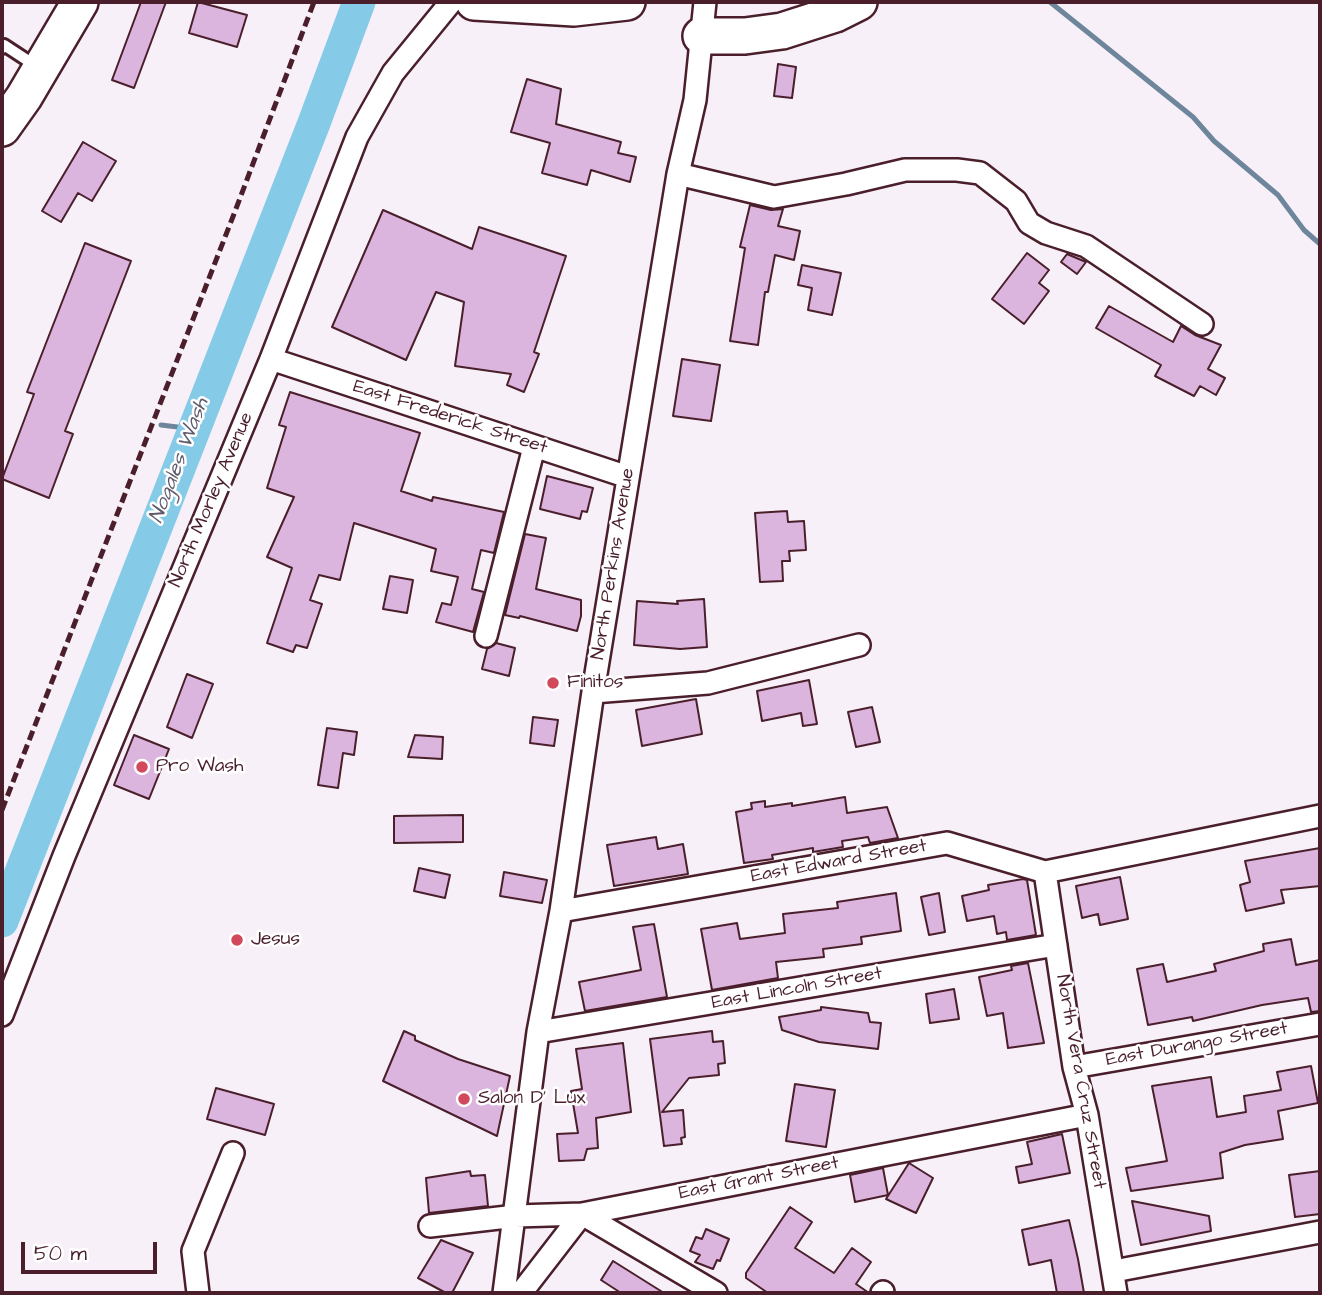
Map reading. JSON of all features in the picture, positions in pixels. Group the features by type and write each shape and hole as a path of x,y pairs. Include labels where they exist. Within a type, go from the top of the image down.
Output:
{"main road":[{"path":"2,128 41,69 80,2"},
{"path":"474,2 574,8 627,2"},
{"path":"701,36 745,36 782,31 835,14 859,2"}],"street":[{"name":"North Morley Avenue","path":"2,1015 64,856 271,359 358,137 393,72 451,2"},
{"name":"North Perkins Avenue","path":"504,1293 538,1032 561,911 593,691 678,174 695,100 705,2"},
{"path":"678,174 774,197 905,170 980,173 1016,201 1030,223 1046,233 1086,246 1202,324"},
{"name":"East Frederick Street","path":"271,359 628,477"},
{"path":"486,636 534,447"},
{"path":"593,691 708,683 859,645"},
{"name":"East Edward Street","path":"561,911 947,843 1045,872 1320,816"},
{"name":"North Vera Cruz Street","path":"1045,872 1074,1067 1087,1115 1116,1293"},
{"name":"East Lincoln Street","path":"538,1032 1056,945"},
{"name":"East Durango Street","path":"1074,1067 1320,1024"},
{"name":"East Grant Street","path":"429,1226 516,1216 582,1214 1087,1115"},
{"path":"198,1293 193,1251 233,1153"},
{"path":"521,1293 582,1214 716,1293"},
{"path":"1114,1271 1320,1232"}],"lane":[{"path":"2,48 4,44 41,69"}],"building":[{"path":"141,2 166,2 134,88 112,80"},
{"path":"198,2 247,15 237,47 189,33"},
{"path":"778,64 796,67 792,98 774,96"},
{"path":"527,79 561,89 556,124 621,142 618,153 636,157 630,182 591,170 587,185 542,173 550,143 511,132"},
{"path":"83,142 116,161 92,201 78,193 61,222 42,211"},
{"path":"750,205 771,210 783,209 778,226 800,231 794,260 775,255 768,292 765,292 758,345 730,341 745,248 740,247"},
{"path":"383,210 472,249 479,227 566,256 534,352 539,354 524,392 507,385 511,374 455,366 464,302 436,292 406,360 332,327"},
{"path":"85,243 131,261 65,431 73,434 49,498 2,479 34,394 27,392"},
{"path":"1027,253 1049,270 1039,283 1049,291 1024,324 992,299"},
{"path":"1067,254 1086,262 1077,274 1061,262"},
{"path":"802,265 841,273 832,315 808,310 812,288 798,285"},
{"path":"1109,306 1173,342 1181,326 1195,335 1221,345 1208,369 1225,378 1216,395 1200,386 1194,396 1155,376 1161,365 1096,328"},
{"path":"682,359 720,365 711,421 673,416"},
{"path":"290,392 420,433 401,491 432,501 433,497 504,512 494,553 481,550 472,589 484,592 473,632 436,622 442,603 451,605 458,577 431,571 436,549 354,523 340,580 319,575 310,600 322,604 307,648 296,645 293,652 267,643 292,568 267,557 294,497 267,488 286,427 279,425"},
{"path":"547,476 593,488 587,512 582,511 580,519 540,509"},
{"path":"787,511 788,522 804,521 806,550 789,551 790,561 782,561 783,581 760,582 755,513"},
{"path":"525,534 546,538 536,589 581,600 577,631 520,616 505,615"},
{"path":"390,576 413,580 407,613 383,609"},
{"path":"704,599 707,647 680,649 634,645 637,601 678,604 677,601"},
{"path":"496,643 515,648 509,676 482,669 487,649"},
{"path":"187,674 213,684 192,738 167,727"},
{"path":"809,680 817,724 803,726 801,713 762,721 757,691"},
{"path":"696,699 702,734 642,746 636,710"},
{"path":"872,707 880,742 856,747 848,712"},
{"path":"533,717 558,720 554,746 530,743"},
{"path":"327,728 357,732 354,755 343,753 338,788 318,785"},
{"name":"Pro Wash","path":"134,735 169,749 149,799 114,785"},
{"path":"415,735 443,737 442,759 408,757"},
{"path":"845,797 847,813 887,807 898,838 870,843 868,837 842,841 843,847 813,852 813,848 772,855 773,859 744,863 736,812 752,809 751,803 765,801 765,807 792,803 792,806"},
{"path":"463,815 463,842 394,843 394,816"},
{"path":"656,837 658,849 683,844 688,874 614,886 607,845"},
{"path":"1320,848 1320,886 1281,890 1284,903 1246,911 1240,885 1250,882 1245,861"},
{"path":"419,868 450,875 445,898 414,891"},
{"path":"504,872 547,880 542,903 500,896"},
{"path":"1120,877 1128,919 1100,925 1098,914 1082,918 1076,886"},
{"path":"1027,880 1036,935 1007,940 1006,932 997,934 994,916 967,921 962,896 989,890 988,885"},
{"path":"896,893 901,931 861,937 862,944 823,949 824,957 776,962 778,978 712,990 701,929 737,923 740,939 785,933 783,914 838,908 837,902"},
{"path":"939,893 945,932 929,935 921,897"},
{"path":"654,924 667,997 585,1011 579,982 641,970 633,927"},
{"path":"1291,939 1296,965 1320,960 1320,1011 1311,1012 1308,998 1262,1005 1193,1021 1192,1017 1148,1025 1137,969 1163,964 1167,982 1216,971 1214,964 1264,951 1263,944"},
{"path":"1028,963 1044,1043 1008,1048 1003,1013 987,1016 979,977 1012,970 1011,966"},
{"path":"954,989 959,1019 930,1023 926,994"},
{"path":"821,1007 868,1013 870,1022 881,1023 878,1049 819,1042 782,1030 779,1017 821,1010"},
{"name":"Salon D' Lux","path":"404,1031 415,1036 415,1040 458,1059 510,1076 497,1136 383,1081"},
{"path":"712,1031 713,1042 723,1041 725,1063 718,1064 719,1075 689,1078 662,1112 683,1110 685,1137 681,1138 682,1144 664,1146 650,1039"},
{"path":"623,1043 631,1112 596,1118 598,1148 587,1149 584,1160 559,1161 557,1134 578,1133 571,1091 582,1089 576,1049"},
{"path":"1311,1066 1318,1103 1278,1111 1283,1139 1245,1145 1220,1153 1223,1178 1131,1191 1126,1168 1167,1161 1152,1086 1211,1077 1217,1117 1246,1112 1244,1096 1281,1090 1277,1072"},
{"path":"795,1084 835,1090 826,1147 786,1141"},
{"path":"216,1088 274,1104 265,1135 207,1119"},
{"path":"1062,1134 1070,1173 1019,1183 1016,1167 1032,1164 1027,1142"},
{"path":"909,1163 933,1178 916,1213 886,1199"},
{"path":"883,1168 888,1195 855,1202 850,1175"},
{"path":"470,1171 471,1176 485,1175 488,1206 429,1213 426,1178"},
{"path":"1320,1171 1320,1214 1295,1217 1289,1175"},
{"path":"1132,1201 1209,1216 1211,1231 1141,1245"},
{"path":"790,1207 812,1222 795,1248 834,1273 852,1248 871,1262 856,1284 869,1293 768,1293 746,1278 746,1273"},
{"path":"1069,1220 1084,1293 1057,1293 1051,1260 1029,1265 1022,1230"},
{"path":"706,1229 729,1239 720,1261 717,1260 713,1269 695,1262 700,1255 690,1251 696,1237 702,1239"},
{"path":"441,1240 473,1253 452,1293 446,1293 418,1278"},
{"path":"613,1261 664,1293 621,1293 601,1280"}],"waterway":[{"name":"Nogales Wash","path":"2,921 359,2"},
{"path":"1050,2 1193,117 1214,141 1278,195 1304,230 1320,244"},
{"path":"161,425 194,429"}],"railway":[{"path":"2,810 314,2"}],"place":[{"name":"Finitos","path":"553,683"},
{"name":"Pro Wash","path":"142,767"},
{"name":"Jesus","path":"237,940"},
{"name":"Salon D' Lux","path":"464,1099"}]}
